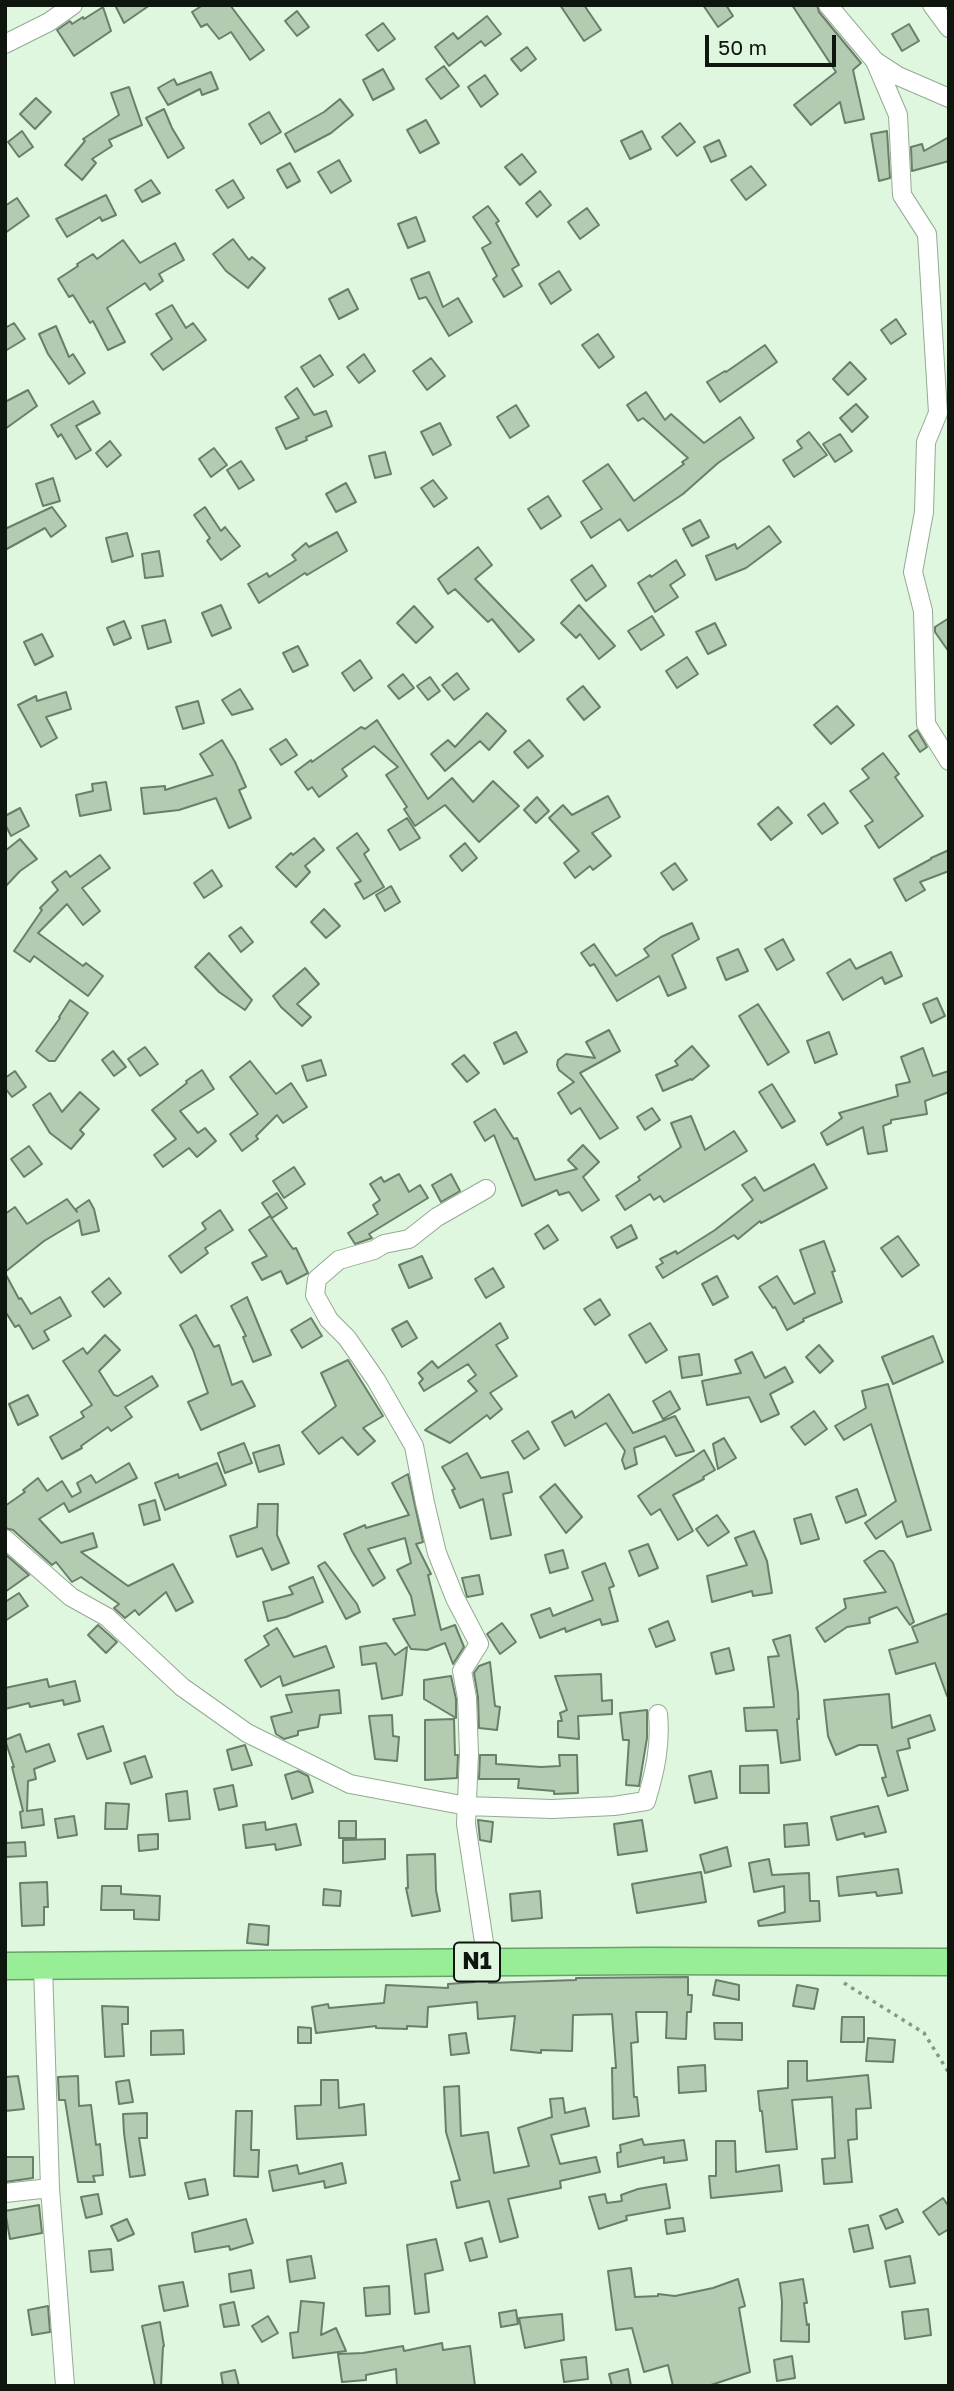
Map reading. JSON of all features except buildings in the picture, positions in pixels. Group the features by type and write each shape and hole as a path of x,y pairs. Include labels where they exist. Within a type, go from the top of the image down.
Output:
{"highway":[{"name":"N1","path":"5,1966 949,1962"}],"street":[{"path":"5,44 49,22 73,5"},
{"path":"828,5 875,61 898,76 949,98"},
{"path":"932,5 949,28"},
{"path":"875,61 898,115 902,195 927,234 938,413 926,442 924,512 913,572 923,611 926,724 949,761"},
{"path":"486,1189 437,1217 410,1239 384,1244 374,1250 339,1260 317,1279 315,1295 329,1320 346,1338 376,1380 415,1446 437,1553 455,1598 479,1644 462,1671 467,1698 469,1754 466,1824 487,1962"},
{"path":"5,1539 71,1597 107,1616 182,1687 247,1733 350,1784 467,1806 552,1809 614,1806 646,1801 657,1768 660,1730 658,1714"},
{"path":"43,1965 50,2188 65,2386"},
{"path":"5,2193 50,2188"}],"path":[{"path":"843,1983 924,2033 949,2073"}]}
